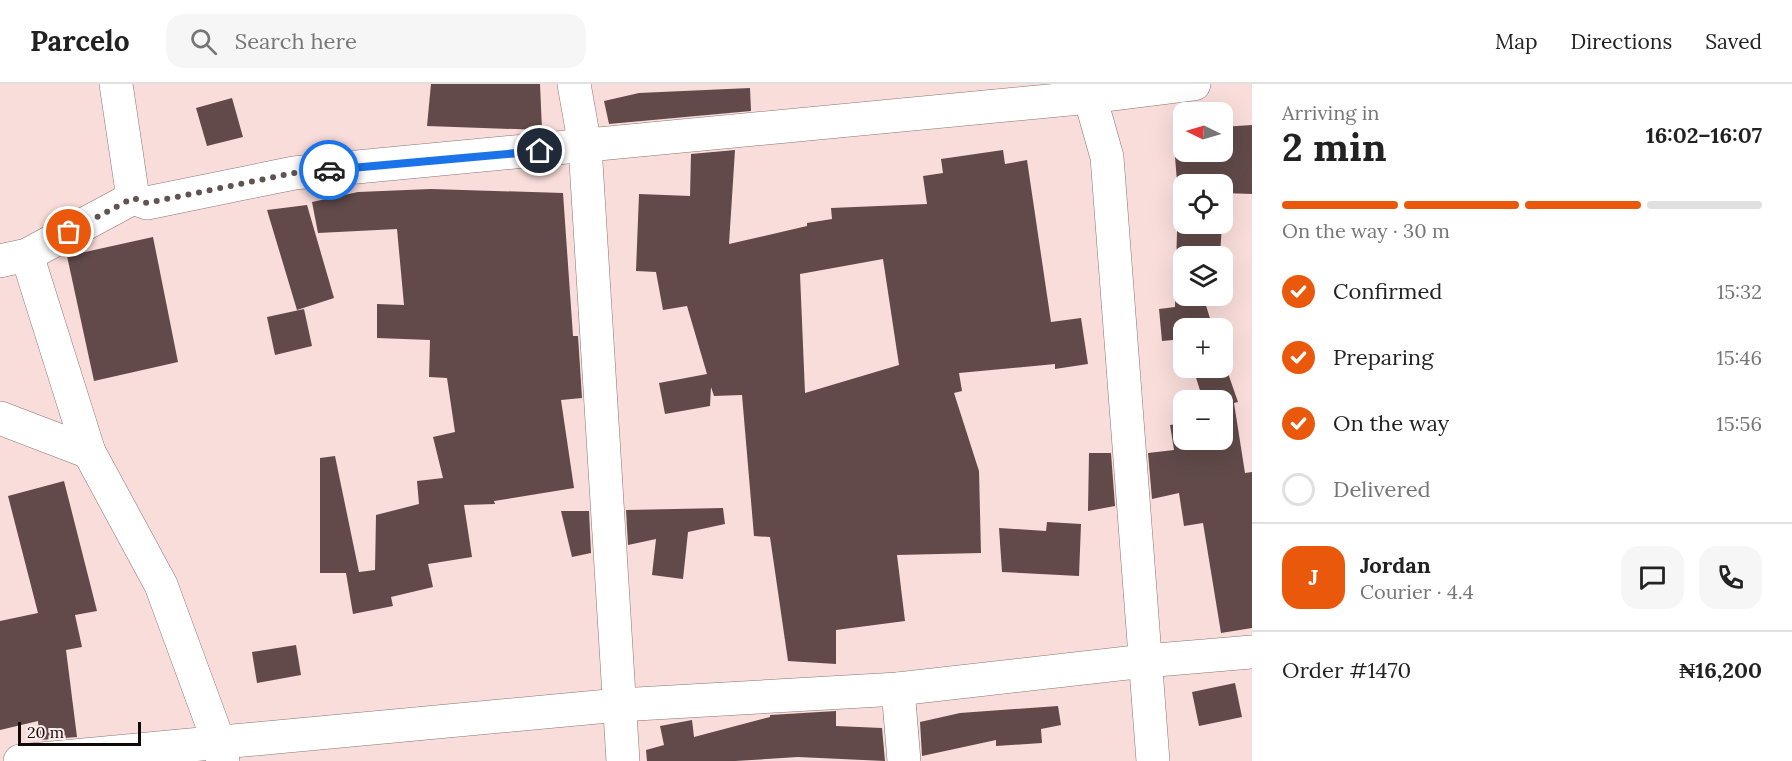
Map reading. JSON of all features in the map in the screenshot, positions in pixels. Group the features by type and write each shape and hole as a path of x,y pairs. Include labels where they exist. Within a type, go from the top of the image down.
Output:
{"street":[{"path":"116,84 133,198"},
{"path":"574,84 585,146 624,761"},
{"path":"221,752 161,585 89,452 14,258 133,198 147,203 294,173 1090,97 1194,84"},
{"path":"1090,97 1107,157 1153,761"},
{"path":"0,418 89,452"},
{"path":"20,761 221,752 619,705 897,689 1145,661 1252,652"},
{"path":"897,689 904,761"}],"building":[{"path":"431,84 540,84 542,130 427,126"},
{"path":"750,88 751,111 609,124 604,101 639,93"},
{"path":"232,98 243,137 207,146 196,108"},
{"path":"1252,125 1252,194 1233,193 1233,174 1176,174 1175,162 1233,162 1233,126"},
{"path":"735,150 729,244 807,226 807,223 832,219 831,208 927,204 923,176 943,173 941,159 1003,150 1005,164 1027,160 1051,322 1081,318 1088,364 1055,369 1055,364 959,373 962,391 954,393 979,471 981,553 897,555 905,621 836,630 836,664 788,661 770,537 754,536 742,395 714,396 711,387 710,406 665,414 659,383 707,374 687,306 663,310 656,272 636,271 639,194 690,196 691,154","holes":["883,259 899,365 805,393 800,274"]},
{"path":"431,189 563,193 573,336 578,336 582,398 561,400 574,488 494,501 495,504 464,505 472,557 428,564 433,587 391,597 393,606 353,614 346,573 320,573 320,458 335,456 359,572 375,570 376,515 419,504 417,481 443,478 433,437 455,432 447,378 429,377 430,340 377,338 377,304 404,305 397,229 318,233 312,202 358,192"},
{"path":"307,205 334,298 297,310 267,210"},
{"path":"1177,234 1221,234 1221,246 1177,246"},
{"path":"153,237 178,362 94,381 67,256"},
{"path":"1206,306 1210,318 1173,318 1173,340 1162,341 1159,309"},
{"path":"304,309 312,346 275,355 267,317"},
{"path":"1196,378 1230,378 1238,402 1234,403 1245,473 1252,472 1252,628 1221,633 1203,523 1184,526 1179,493 1152,499 1148,453 1174,450 1233,450 1233,390 1200,390"},
{"path":"1170,425 1173,425 1173,444"},
{"path":"1089,453 1111,453 1115,506 1088,511"},
{"path":"64,481 97,611 75,615 82,647 66,650 77,737 40,740 38,721 0,730 0,621 38,613 8,496"},
{"path":"723,508 725,524 688,532 683,579 652,575 656,539 628,545 626,510"},
{"path":"561,511 589,511 591,553 572,557"},
{"path":"1047,522 1081,524 1079,576 1002,572 999,528 1046,531"},
{"path":"296,645 301,675 257,683 252,652"},
{"path":"1235,683 1242,717 1199,726 1192,692"},
{"path":"1058,706 1061,725 1041,729 1042,743 996,746 996,740 922,756 920,722 960,713"},
{"path":"836,711 836,726 882,728 885,761 798,757 735,761 647,761 646,750 664,745 660,726 692,720 694,737 770,717 770,715"}],"way so far":[{"path":"69,232 133,198 147,203 294,173 329,170"}],"route":[{"path":"329,170 540,151"}]}
